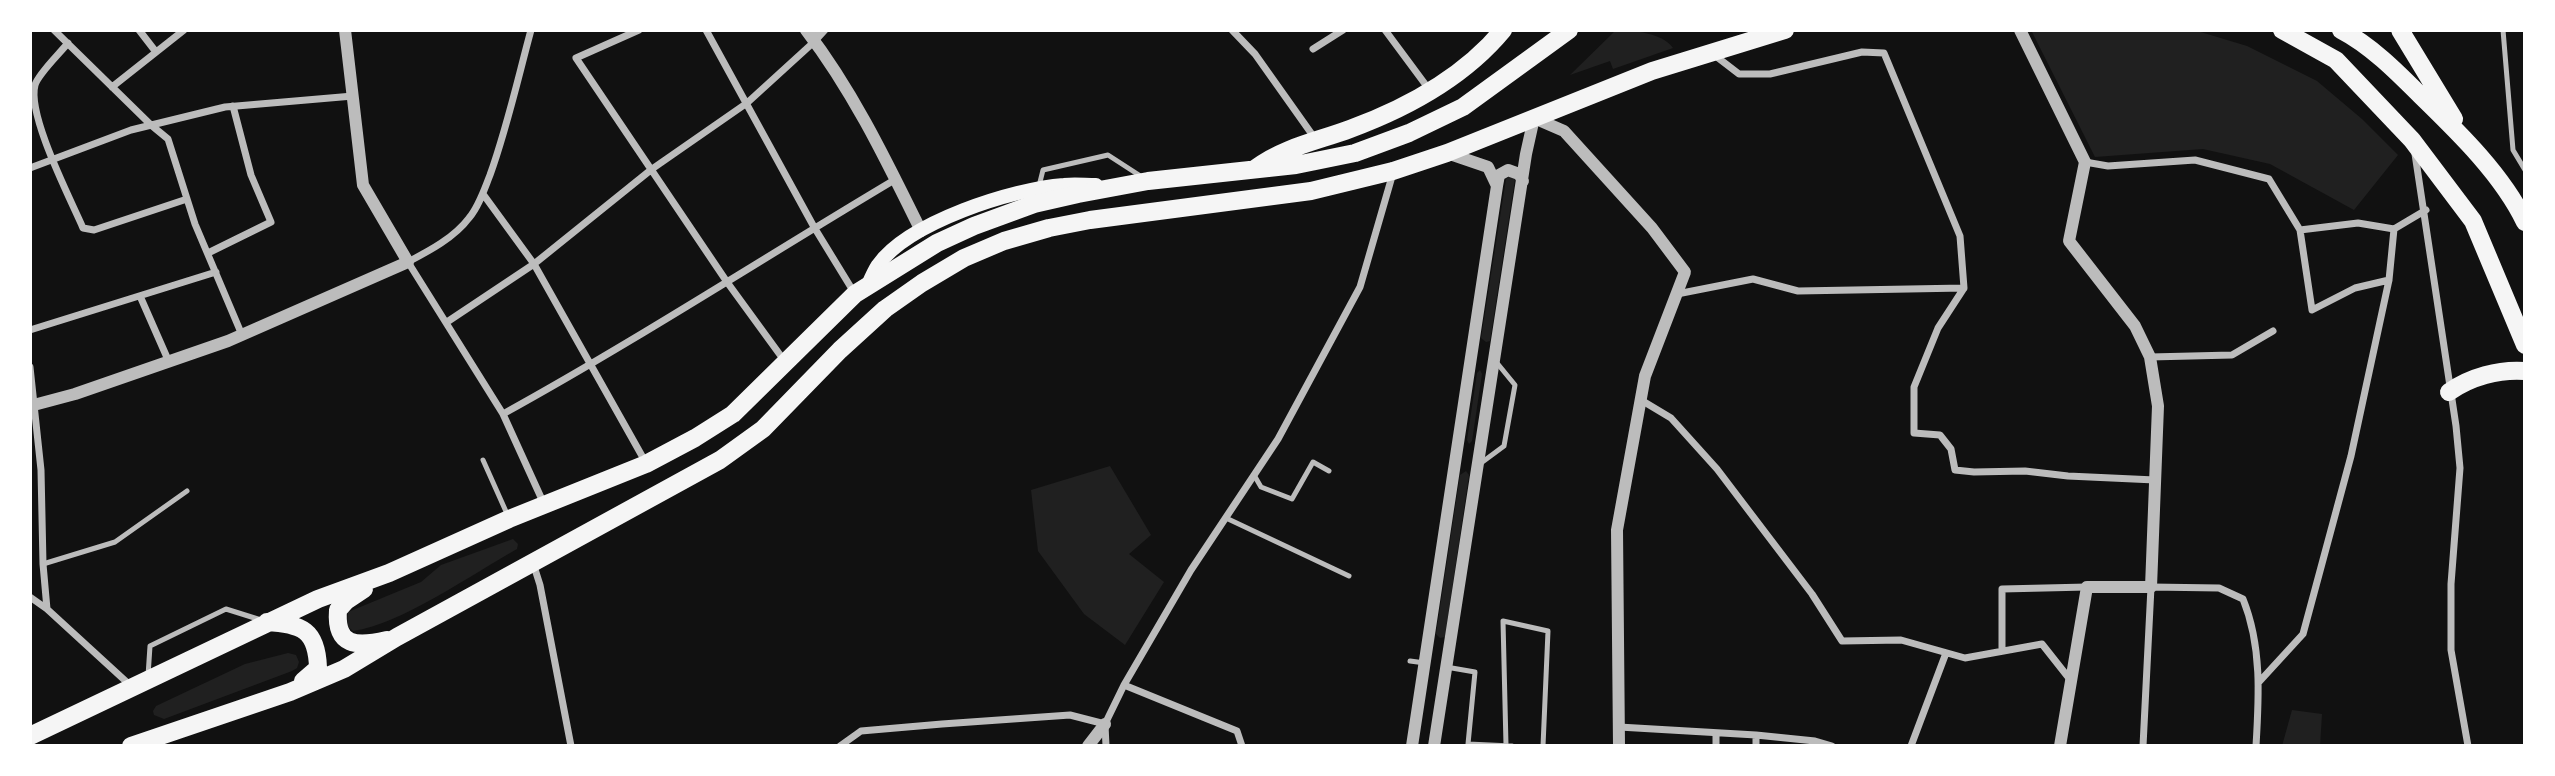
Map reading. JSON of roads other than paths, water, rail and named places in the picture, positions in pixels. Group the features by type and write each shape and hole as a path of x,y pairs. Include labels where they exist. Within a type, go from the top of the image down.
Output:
{"main road":[{"path":"1254,169 1275,154 1352,128 1431,92 1492,43 1503,30"},
{"path":"30,736 318,598 389,573 509,519 646,464 695,438 733,414 862,290 937,243 974,226 1034,204 1148,181 1296,165 1355,153 1409,133 1463,107 1569,30"},
{"path":"131,746 161,741 344,669 397,637 720,460 763,429 885,309 964,258 1004,241 1049,228 1090,220 1311,191 1393,171 1447,153 1652,71 1785,30"},
{"path":"2282,30 2336,60 2412,140 2473,221 2525,345"},
{"path":"2400,30 2466,141"},
{"path":"2347,31 2392,68 2466,141 2523,211"},
{"path":"862,290 885,258 922,231 963,211 1010,194 1038,188 1065,184 1122,186"},
{"path":"2449,392 2465,381 2512,370 2525,371"},
{"path":"389,573 341,606 338,610 338,629 341,637 348,642 397,637"},
{"path":"267,622 286,623 300,628 311,635 318,649 318,668 289,692"}],"street":[{"path":"54,30 168,139 187,199 243,336"},
{"path":"139,30 156,52"},
{"path":"112,87 184,30"},
{"path":"345,30 363,185 503,414 545,505"},
{"path":"33,405 75,394 243,336 431,250 468,220 482,194 500,146 529,30"},
{"path":"639,30 576,58 727,282 786,364"},
{"path":"706,30 814,228 862,290"},
{"path":"806,30 816,35 897,179 922,231"},
{"path":"447,322 534,264 652,169 747,103 816,35 825,30"},
{"path":"1232,30 1255,54 1317,140"},
{"path":"1313,49 1343,30"},
{"path":"1385,30 1431,92"},
{"path":"2020,30 2085,162 2069,241 2135,326 2150,357 2158,406 2143,746"},
{"path":"68,43 35,83 33,101 53,159 83,228 94,230 187,199"},
{"path":"1709,52 1739,74 1770,74 1862,52 1884,52 1960,236 1964,288 1938,328 1913,387 1914,433 1940,435 1951,449 1955,470 2025,471 2155,480"},
{"path":"30,168 131,130 233,106 353,96"},
{"path":"208,253 271,222 251,175 233,106"},
{"path":"1434,746 1526,154 1534,118 1564,131 1652,228 1685,272 1645,376 1617,530 1619,746"},
{"path":"2412,140 2426,210 2460,468 2451,584 2451,650 2468,746"},
{"path":"1447,153 1488,167 1497,186"},
{"path":"2085,162 2108,166 2195,160 2269,179 2300,230 2312,310 2355,288 2389,280"},
{"path":"1412,746 1499,175 1508,170 1518,174 1523,181"},
{"path":"1087,746 1105,724 1124,685 1191,570 1278,439 1360,287 1393,171"},
{"path":"503,414 590,365 897,179"},
{"path":"482,194 534,264 646,464"},
{"path":"2300,230 2358,223 2394,229 2426,210"},
{"path":"2259,682 2303,635 2351,456 2389,280 2394,229"},
{"path":"30,330 216,272"},
{"path":"1677,294 1754,279 1798,291 1964,288"},
{"path":"140,296 169,362"},
{"path":"2150,357 2232,355 2273,331"},
{"path":"1471,357 1495,360"},
{"path":"30,367 41,470 47,609"},
{"path":"1641,400 1671,418 1717,469 1812,594 1842,641 1900,640 1965,658 2042,644 2072,682"},
{"path":"1455,458 1478,464"},
{"path":"533,563 540,585 571,746"},
{"path":"2060,746 2087,587"},
{"path":"2002,650 2002,589 2219,588 2243,599 2251,619 2259,682 2256,746"},
{"path":"30,597 140,684"},
{"path":"1911,746 1946,653"},
{"path":"1425,663 1446,667"},
{"path":"1124,685 1237,731 1242,746"},
{"path":"840,746 861,731 928,725 1070,715 1105,724"},
{"path":"1105,724 1106,746"},
{"path":"1619,727 1756,735 1815,741 1832,746"},
{"path":"1716,733 1716,746"},
{"path":"1756,735 1756,746"}],"lane":[{"path":"2502,30 2513,150 2525,170"},
{"path":"1038,188 1043,170 1108,155 1148,181"},
{"path":"1478,464 1504,446 1515,385 1495,360"},
{"path":"483,460 509,519"},
{"path":"1254,475 1261,487 1292,499 1313,462 1329,471"},
{"path":"43,564 115,542 187,491"},
{"path":"1226,518 1349,576"},
{"path":"140,684 150,646 172,635 226,609 267,622"},
{"path":"1506,746 1503,621 1548,631 1543,746"},
{"path":"1410,662 1425,663"},
{"path":"1446,667 1475,672 1468,744 1512,746"}]}
